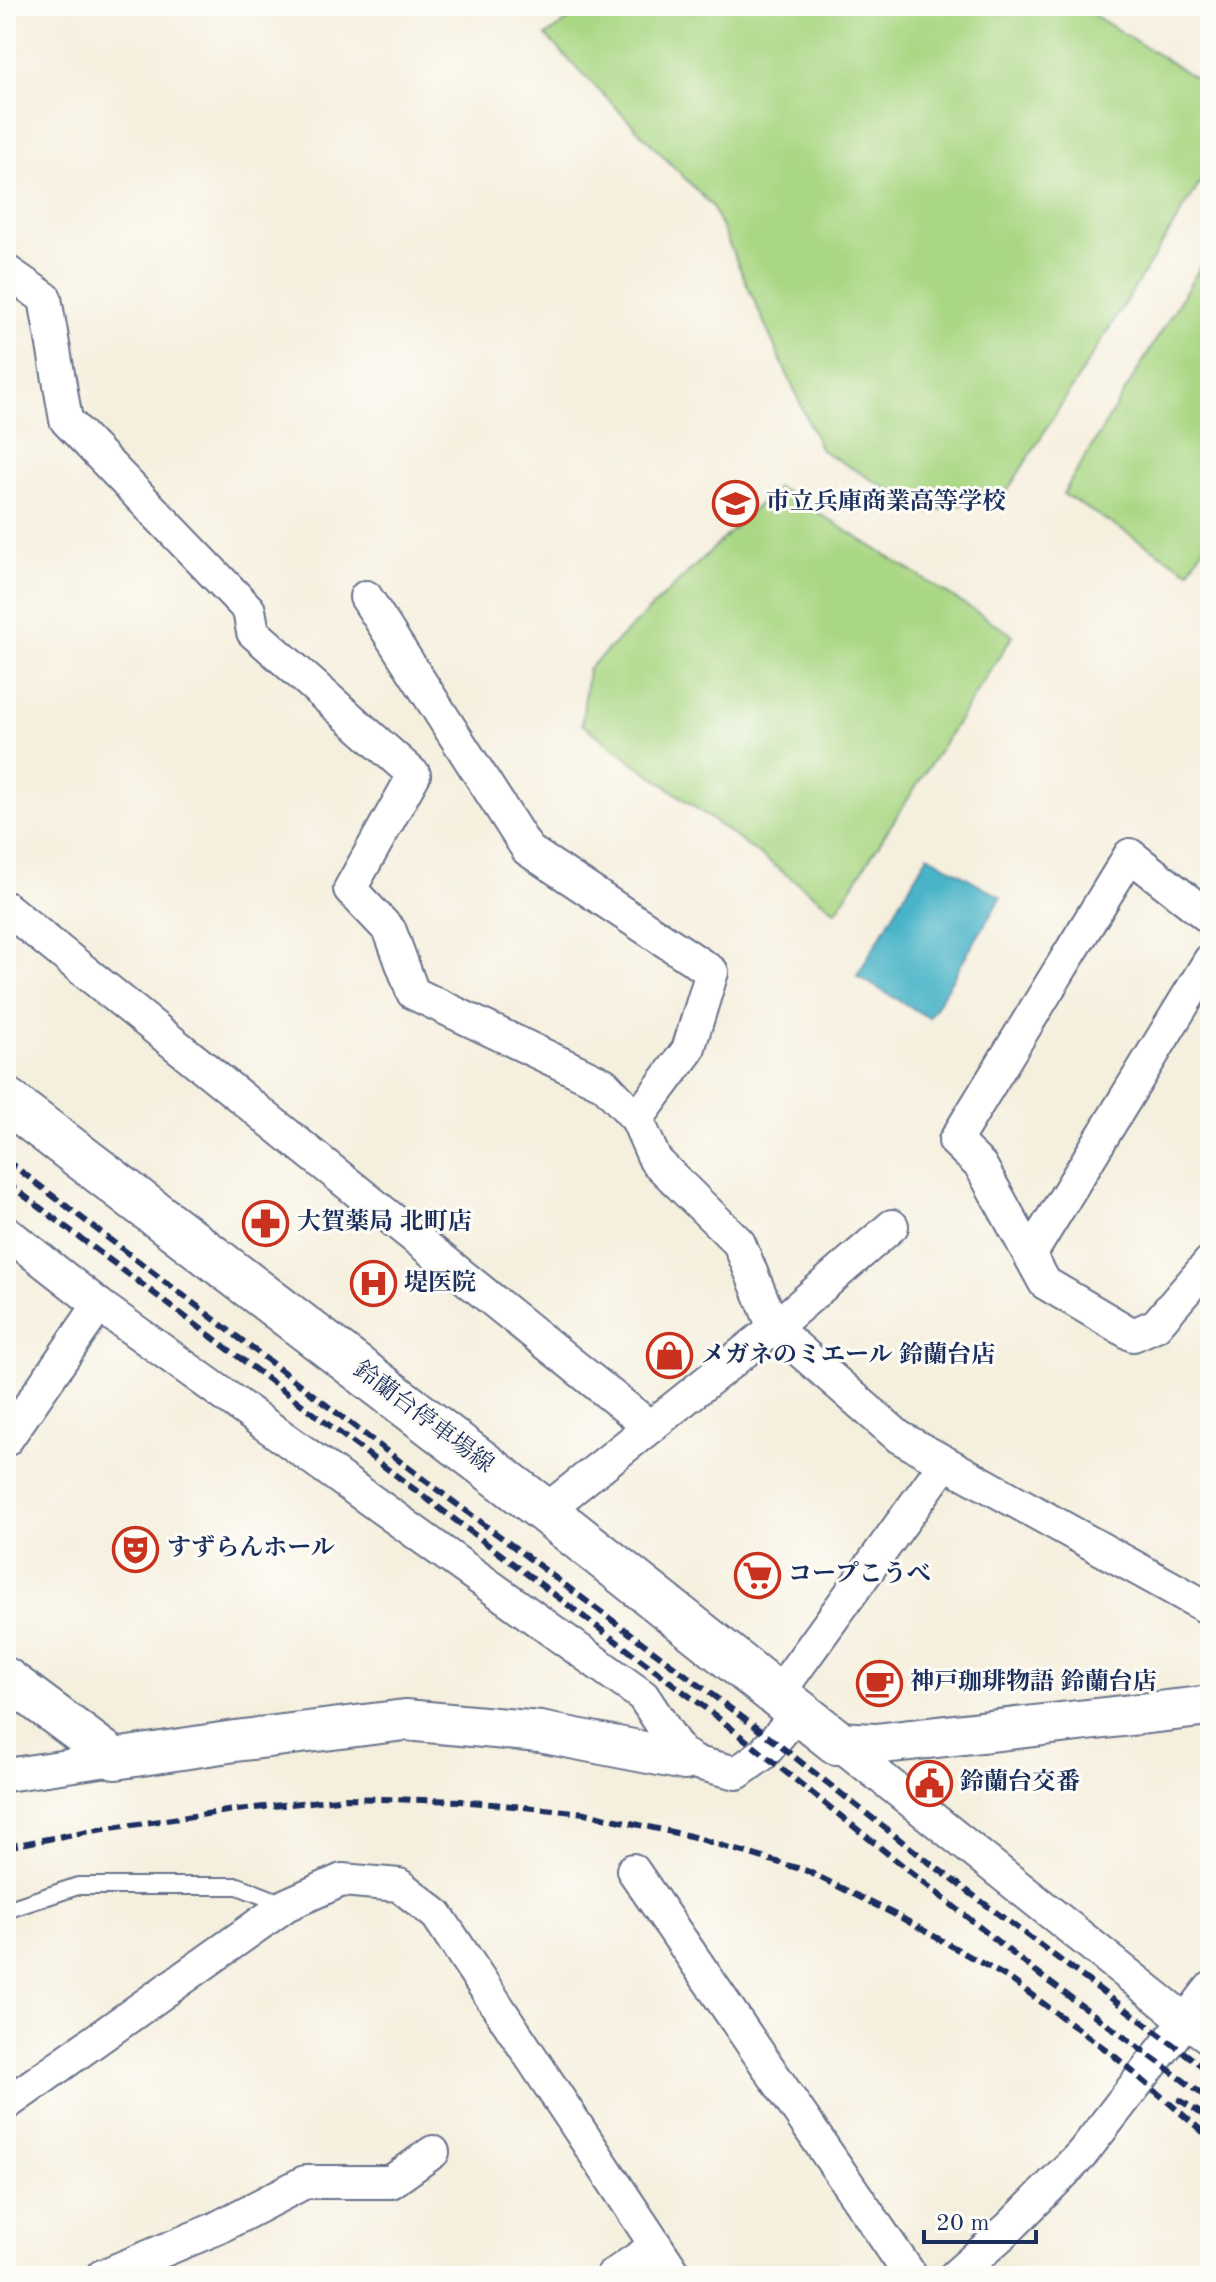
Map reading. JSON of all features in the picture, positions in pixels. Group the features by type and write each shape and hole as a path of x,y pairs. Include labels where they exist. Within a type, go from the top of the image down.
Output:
{"main road":[{"name":"鈴蘭台停車場線","path":"6,1100 545,1511 837,1742"}],"street":[{"path":"6,271 45,298 66,420 249,610 253,632 414,775 350,889 390,931 413,993 604,1084 637,1119 655,1160 739,1243 774,1328 899,1437 1209,1607"},
{"path":"366,597 528,850 712,972 688,1050 637,1119"},
{"path":"1210,918 1130,855 955,1141 981,1166 1045,1283 1133,1335 1156,1325 1210,1262"},
{"path":"6,908 650,1427"},
{"path":"1030,1255 1210,960"},
{"path":"545,1511 774,1328 892,1226"},
{"path":"6,1232 99,1305 643,1696 685,1760"},
{"path":"6,1440 99,1305"},
{"path":"6,1775 235,1741 405,1720 540,1732 737,1773 763,1754 789,1703 945,1463"},
{"path":"6,1678 115,1759"},
{"path":"837,1742 875,1744 1210,1706"},
{"path":"837,1742 1197,2029"},
{"path":"633,1870 911,2276"},
{"path":"6,2104 286,1905 342,1880 399,1885 437,1915 676,2276"},
{"path":"955,2276 1010,2227 1081,2155 1144,2075 1197,2029 1210,1989"},
{"path":"102,2276 215,2229 305,2182 391,2182 433,2152"},
{"path":"612,2276 656,2246"}],"lane":[{"path":"6,1910 78,1886 238,1886 286,1905"}],"green space":[{"path":"588,6 1079,6 1210,87 1210,167 1006,493 929,513 821,450 712,206 546,36"},
{"path":"1210,251 1210,537 1189,571 1063,494"},
{"path":"777,487 1013,635 836,911 582,724 588,669"}],"water":[{"path":"928,855 1001,897 929,1018 857,976"}],"railway":[{"path":"6,1160 431,1485 774,1741 922,1857 1210,2072"},
{"path":"6,1182 717,1717 1037,1973 1210,2100"},
{"path":"6,1847 227,1811 347,1798 461,1801 585,1813 690,1836 807,1871 900,1917 1010,1979 1112,2054 1210,2138"},
{"path":"1178,2099 1210,2119"}],"place":[{"name":"市立兵庫商業高等学校","path":"735,503"},
{"name":"大賀薬局 北町店","path":"266,1223"},
{"name":"堤医院","path":"373,1284"},
{"name":"メガネのミエール 鈴蘭台店","path":"670,1356"},
{"name":"すずらんホール","path":"136,1549"},
{"name":"コープこうべ","path":"757,1575"},
{"name":"神戸珈琲物語 鈴蘭台店","path":"879,1683"},
{"name":"鈴蘭台交番","path":"929,1783"}]}
